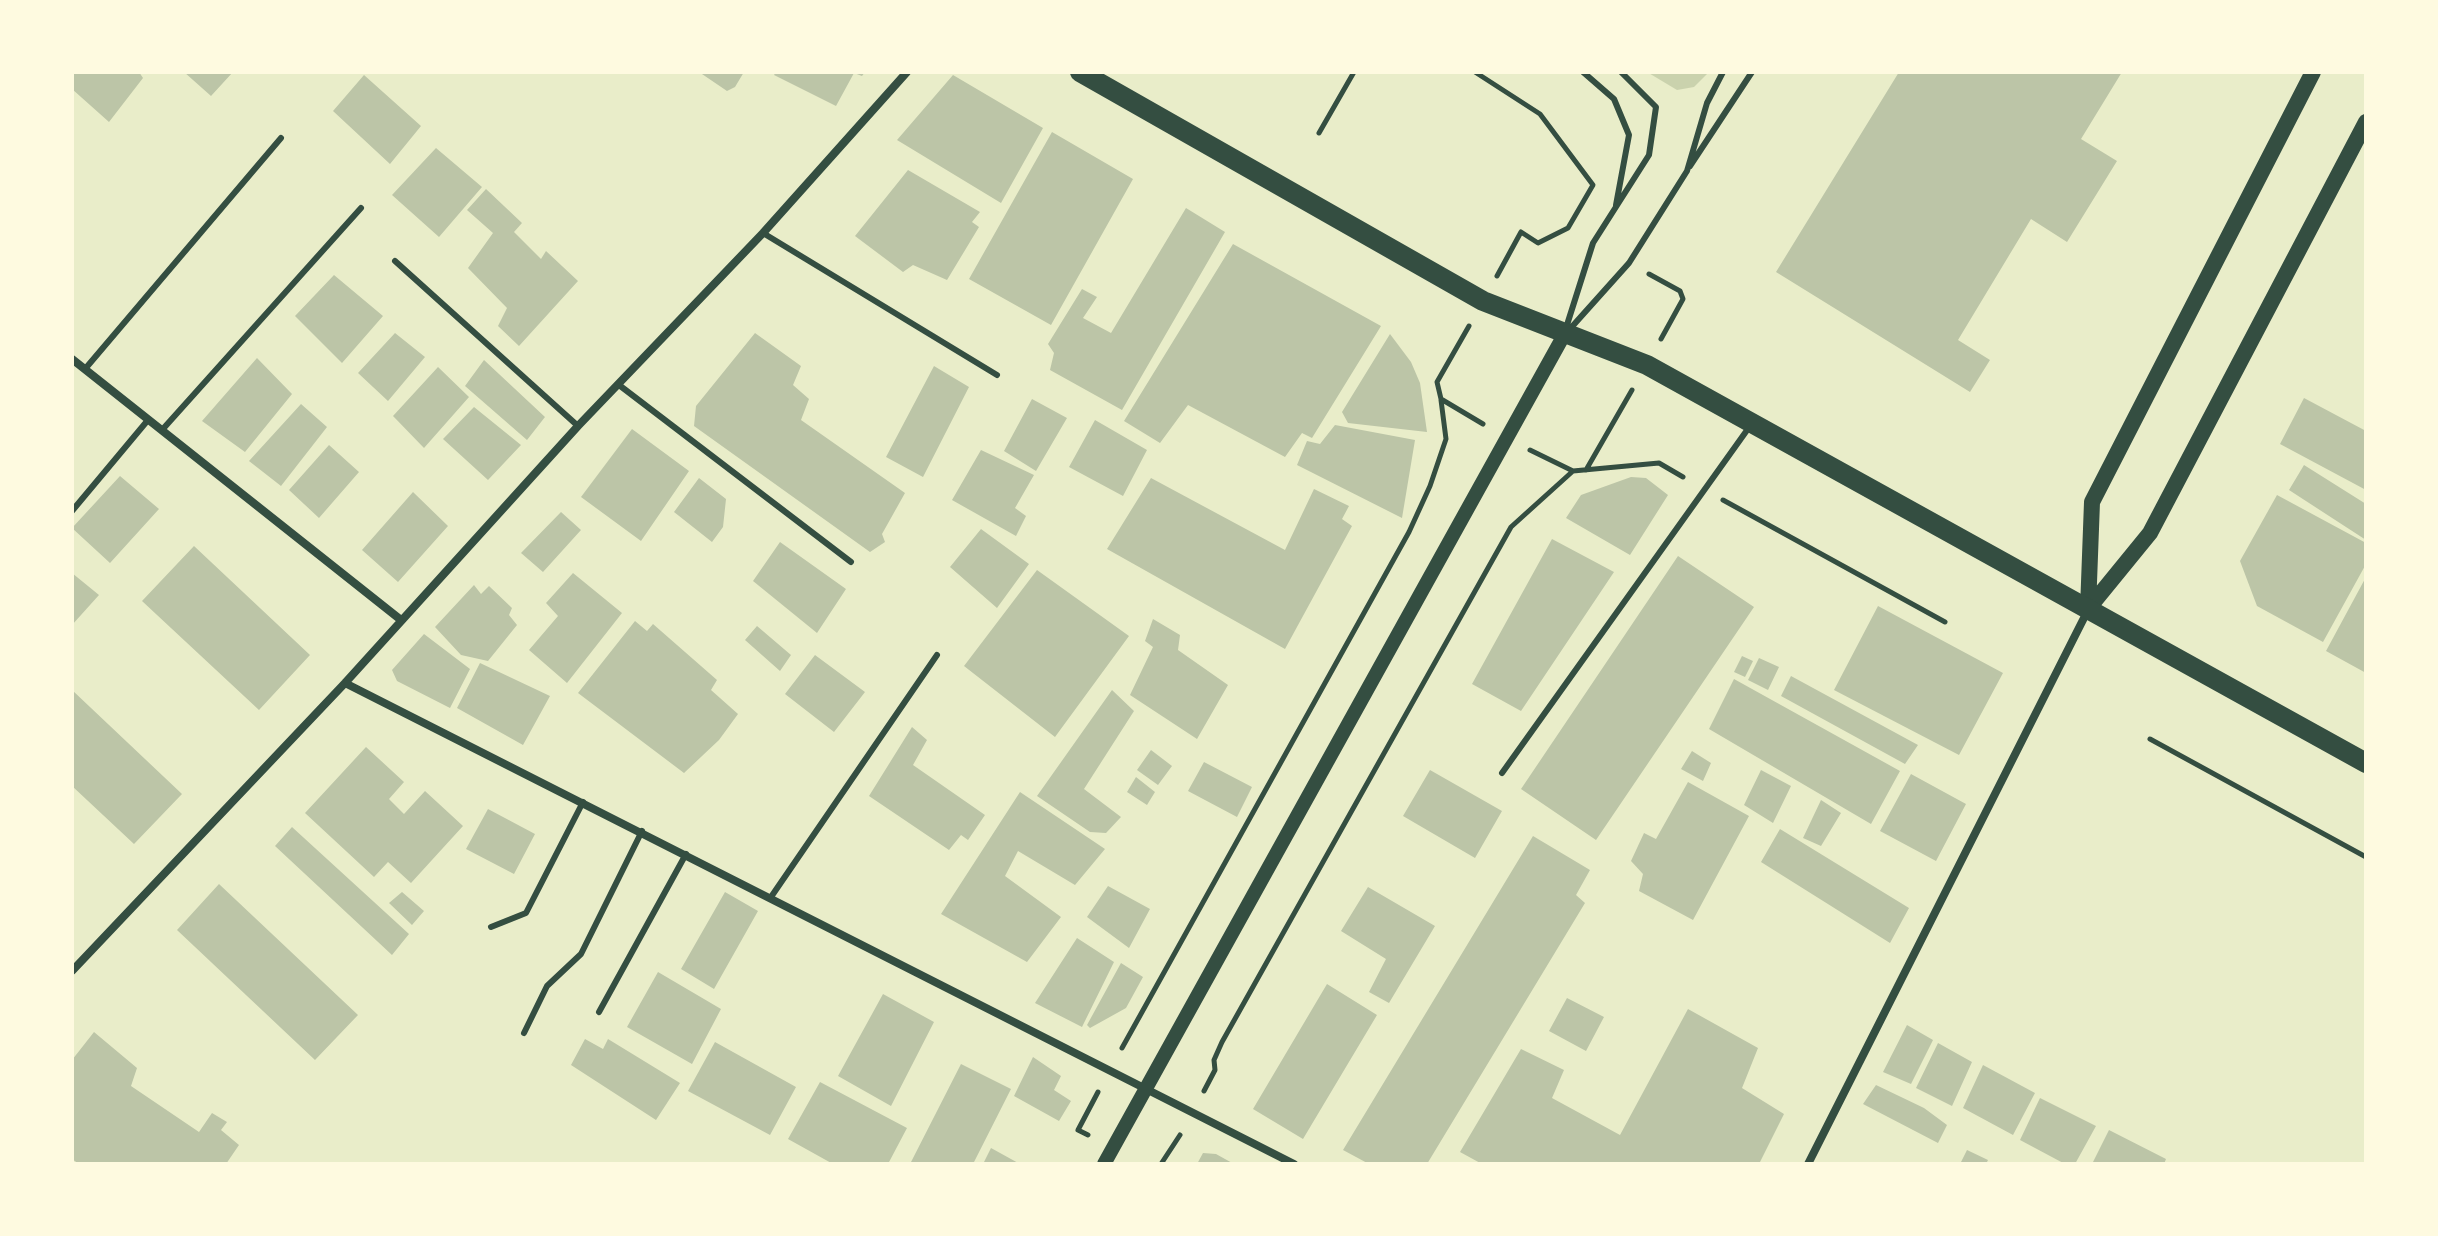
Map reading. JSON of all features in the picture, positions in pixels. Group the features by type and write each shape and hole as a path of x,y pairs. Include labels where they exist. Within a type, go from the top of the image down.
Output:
{"main road":[{"path":"1080,72 1483,301 1647,365 2366,763"},
{"path":"2088,609 2092,502 2313,72"},
{"path":"2088,609 2150,533 2366,122"}],"street":[{"path":"72,971 345,683 578,426 763,233 907,72"},
{"path":"1104,1164 1564,335"},
{"path":"72,359 401,620"},
{"path":"1808,1164 2088,609"},
{"path":"345,683 1294,1164"}],"lane":[{"path":"1583,72 1614,99 1629,135 1616,208"},
{"path":"1564,335 1593,243 1649,155 1656,107 1621,72"},
{"path":"1687,171 1707,103 1723,72"},
{"path":"1564,335 1629,263 1752,72"},
{"path":"85,369 281,138"},
{"path":"162,430 361,208"},
{"path":"763,233 997,375"},
{"path":"395,261 578,426"},
{"path":"619,385 851,562"},
{"path":"72,511 148,420"},
{"path":"1502,773 1752,423"},
{"path":"771,897 937,655"},
{"path":"491,927 526,913 583,802"},
{"path":"524,1033 547,986 581,954 642,831"},
{"path":"599,1012 686,854"}],"path":[{"path":"1319,133 1354,72"},
{"path":"1475,72 1540,114 1593,185 1568,228 1538,243 1521,232"},
{"path":"1147,1001 1409,532 1430,486 1446,439 1441,399"},
{"path":"1586,470 1659,463 1945,622"},
{"path":"1215,1070 1214,1060 1222,1042 1511,527 1573,471"},
{"path":"2150,739 2366,857"}],"green space":[{"path":"1647,72 1709,72 1694,87 1677,90"}],"building":[{"path":"72,72 139,72 143,78 109,122 72,89"},
{"path":"184,72 233,72 211,96"},
{"path":"699,72 744,72 735,87 727,91"},
{"path":"776,72 865,72 862,76 854,73 836,106 774,75"},
{"path":"1899,72 2122,72 2081,139 2117,161 2067,242 2031,219 1958,340 1990,360 1970,392 1776,272"},
{"path":"364,75 421,126 390,164 333,111"},
{"path":"953,75 1043,128 1001,203 897,140"},
{"path":"1052,132 1133,179 1051,325 969,279"},
{"path":"436,148 482,187 439,237 392,195"},
{"path":"908,170 980,212 972,222 979,227 947,280 913,265 903,272 855,236"},
{"path":"486,189 522,223 514,232 541,259 546,251 578,281 519,346 498,326 507,308 468,268 493,233 467,210"},
{"path":"1186,208 1225,232 1122,410 1050,370 1054,353 1048,344 1082,289 1097,297 1083,318 1111,333"},
{"path":"1233,244 1381,326 1312,438 1302,433 1285,457 1188,405 1160,443 1124,421"},
{"path":"334,275 383,316 342,363 295,316"},
{"path":"395,333 425,357 388,401 358,373"},
{"path":"755,333 801,366 793,385 809,399 801,420 905,493 882,534 885,542 870,552 694,426 696,406"},
{"path":"1390,334 1411,362 1420,383 1427,432 1348,423 1342,412"},
{"path":"257,358 292,394 245,452 202,421"},
{"path":"484,360 545,417 527,440 465,386"},
{"path":"934,366 969,387 923,477 886,457"},
{"path":"438,367 469,397 424,448 393,416"},
{"path":"2304,398 2366,431 2366,490 2280,444"},
{"path":"1032,399 1067,418 1036,471 1004,451"},
{"path":"301,404 327,427 281,486 249,461"},
{"path":"474,407 521,445 488,480 443,439"},
{"path":"1095,420 1147,450 1123,496 1069,467"},
{"path":"1335,425 1415,440 1402,518 1297,465 1307,441 1320,444"},
{"path":"632,429 689,471 641,541 581,497"},
{"path":"329,445 359,472 319,518 289,490"},
{"path":"981,450 1034,475 1015,508 1026,516 1016,536 952,500"},
{"path":"2304,465 2366,504 2366,540 2289,490"},
{"path":"120,476 159,509 110,563 72,528"},
{"path":"1631,477 1646,478 1668,495 1630,555 1566,518 1581,495"},
{"path":"699,478 726,499 723,527 712,542 674,512"},
{"path":"1151,478 1285,550 1314,489 1349,506 1342,519 1352,526 1285,649 1107,549"},
{"path":"413,492 448,526 398,582 362,550"},
{"path":"2277,495 2366,543 2366,564 2323,642 2257,606 2240,561"},
{"path":"561,512 581,530 543,572 521,553"},
{"path":"981,529 1029,564 997,608 950,567"},
{"path":"1552,539 1614,572 1521,711 1472,684"},
{"path":"780,542 846,589 817,633 753,581"},
{"path":"194,546 310,655 259,710 142,601"},
{"path":"1678,556 1754,607 1596,840 1521,789"},
{"path":"1037,570 1129,636 1055,737 964,666"},
{"path":"72,573 99,595 72,625"},
{"path":"573,573 622,613 567,683 529,650 558,616 546,603"},
{"path":"2366,577 2366,673 2326,651"},
{"path":"474,585 481,594 489,586 512,608 509,615 517,625 488,661 461,655 435,627"},
{"path":"1878,606 2003,673 1959,755 1834,690"},
{"path":"1153,619 1180,635 1178,650 1228,685 1197,739 1130,695 1153,647 1145,641"},
{"path":"635,621 647,631 653,624 717,680 711,690 738,714 719,740 684,773 578,693"},
{"path":"757,626 791,655 780,671 745,640"},
{"path":"424,634 470,669 450,708 397,681 392,670"},
{"path":"815,655 865,692 834,732 785,694"},
{"path":"1742,656 1753,661 1745,677 1734,672"},
{"path":"1759,658 1779,667 1768,690 1748,680"},
{"path":"480,663 550,696 523,745 457,708"},
{"path":"1791,676 1918,745 1905,764 1781,696"},
{"path":"1734,679 1900,771 1871,824 1709,729"},
{"path":"72,690 182,794 134,844 72,786"},
{"path":"1112,690 1134,711 1084,789 1121,817 1106,833 1090,832 1037,796"},
{"path":"912,727 927,740 913,765 985,815 968,840 961,835 949,850 869,796"},
{"path":"366,747 404,782 389,799 404,814 425,791 463,826 411,883 388,862 374,877 305,813"},
{"path":"1151,750 1172,766 1158,785 1137,770"},
{"path":"1692,751 1711,763 1703,781 1681,769"},
{"path":"1204,762 1252,787 1237,817 1188,791"},
{"path":"1430,770 1502,811 1475,858 1403,816"},
{"path":"1761,770 1791,786 1773,823 1744,805"},
{"path":"1911,774 1966,804 1936,861 1880,831"},
{"path":"1136,777 1155,792 1147,805 1127,792"},
{"path":"1688,782 1749,816 1693,920 1639,891 1643,874 1631,861 1644,833 1656,839"},
{"path":"1020,792 1105,849 1075,885 1018,851 1005,876 1061,917 1027,962 941,914"},
{"path":"1821,800 1841,813 1821,846 1803,838"},
{"path":"488,809 535,834 514,874 466,849"},
{"path":"292,827 409,934 392,955 275,846"},
{"path":"1780,829 1909,908 1890,943 1761,862"},
{"path":"1533,836 1590,870 1576,895 1585,903 1427,1164 1369,1164 1343,1150"},
{"path":"219,884 358,1015 315,1060 177,930"},
{"path":"1108,886 1150,909 1129,948 1087,917"},
{"path":"1368,887 1435,926 1389,1003 1369,992 1386,959 1341,931"},
{"path":"402,892 424,911 412,925 389,903"},
{"path":"725,892 758,911 714,989 681,969"},
{"path":"1077,938 1114,962 1082,1027 1035,1003"},
{"path":"1121,963 1143,977 1126,1008 1090,1028 1087,1025"},
{"path":"658,972 721,1009 692,1064 627,1027"},
{"path":"1327,984 1377,1015 1303,1139 1253,1109"},
{"path":"883,994 934,1022 891,1106 838,1076"},
{"path":"1567,998 1604,1017 1586,1051 1549,1031"},
{"path":"1688,1009 1758,1048 1742,1088 1784,1114 1759,1164 1482,1164 1460,1152 1521,1049 1564,1070 1552,1098 1620,1135"},
{"path":"1907,1025 1933,1040 1911,1084 1883,1072"},
{"path":"94,1032 137,1068 131,1086 199,1132 212,1113 227,1122 221,1130 239,1145 226,1164 79,1164 72,1159 72,1060"},
{"path":"585,1039 603,1049 608,1039 680,1083 656,1120 571,1065"},
{"path":"715,1042 796,1087 770,1135 688,1091"},
{"path":"1938,1043 1972,1062 1952,1106 1916,1088"},
{"path":"1033,1057 1061,1076 1054,1090 1071,1101 1059,1121 1014,1096"},
{"path":"961,1064 1011,1089 973,1164 910,1164"},
{"path":"1983,1065 2035,1093 2013,1135 1963,1108"},
{"path":"820,1082 907,1128 888,1164 833,1164 788,1139"},
{"path":"1876,1085 1924,1108 1947,1125 1938,1143 1863,1104"},
{"path":"2040,1098 2096,1126 2075,1164 2065,1164 2020,1140"},
{"path":"2109,1130 2166,1159 2164,1164 2092,1164"},
{"path":"991,1148 1020,1164 983,1164"},
{"path":"1967,1150 1988,1160 1986,1164 1960,1164"},
{"path":"1203,1153 1216,1154 1234,1164 1197,1164"}]}
